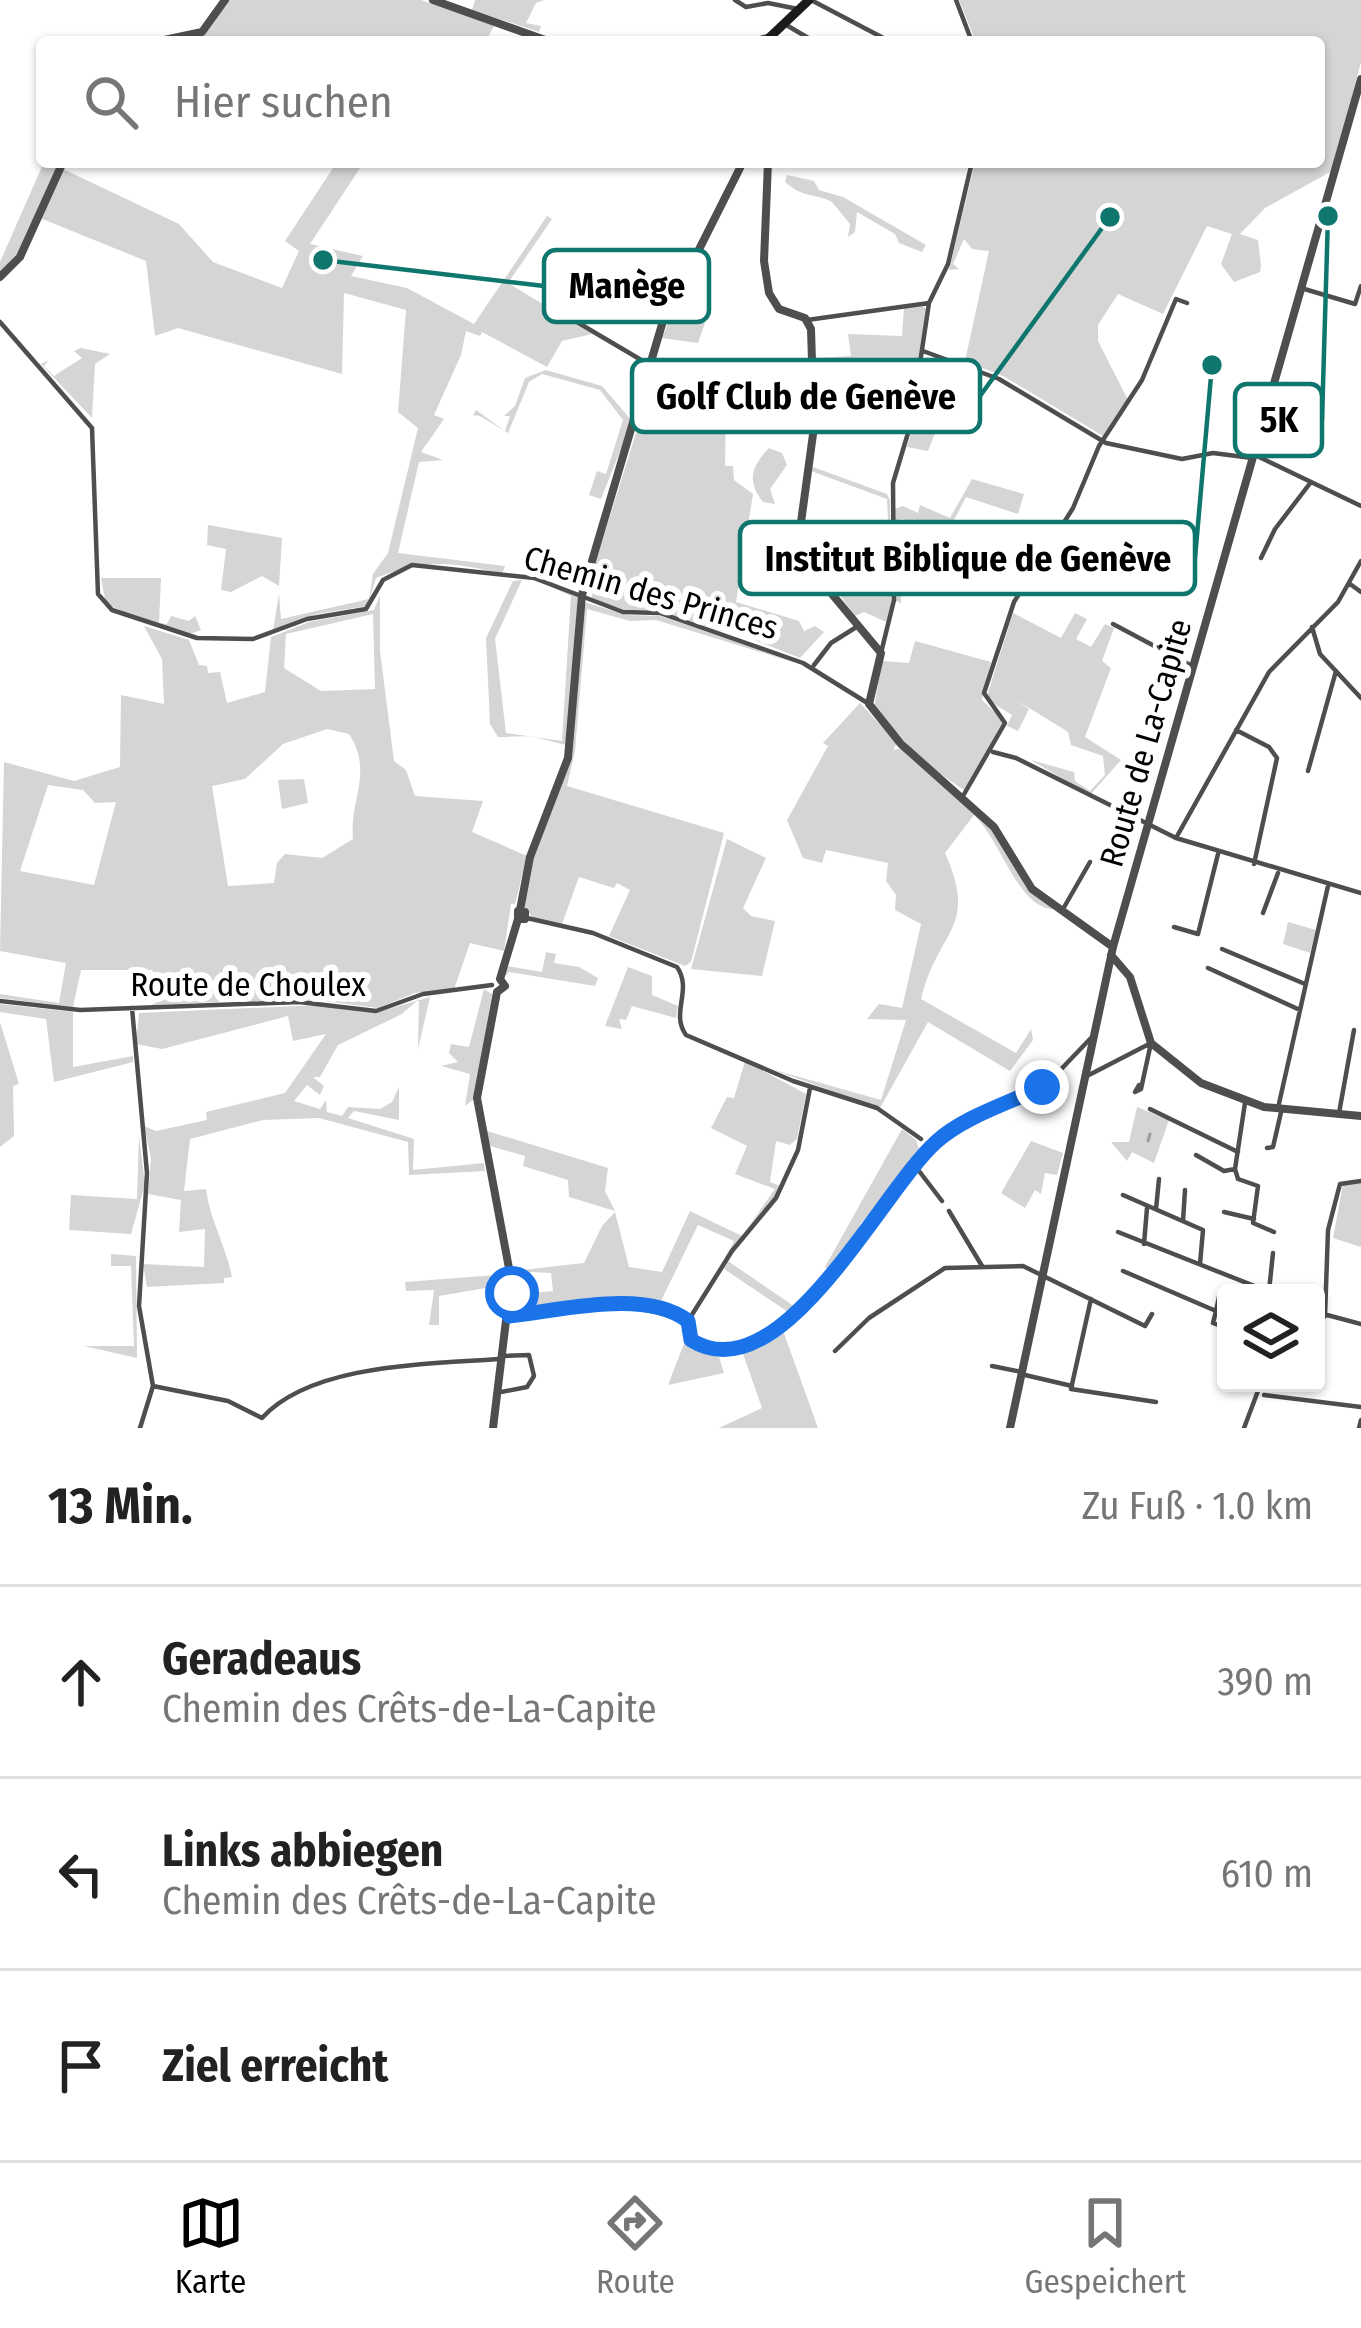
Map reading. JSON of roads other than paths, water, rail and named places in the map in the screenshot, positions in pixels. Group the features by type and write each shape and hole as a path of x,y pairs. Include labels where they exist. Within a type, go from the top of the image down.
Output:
{"main road":[{"path":"773,36 810,0"}],"street":[{"path":"183,36 202,32 225,0"},
{"path":"433,0 471,7 537,36"},
{"path":"735,0 746,7 768,3 798,9"},
{"path":"810,0 879,36"},
{"path":"956,0 970,36"},
{"path":"783,23 805,36"},
{"name":"Route de La-Capite","path":"1010,1428 1112,951 1361,79"},
{"path":"0,277 20,257 60,168"},
{"path":"493,1428 509,1316 508,1258 477,1107 478,1072 496,985 522,916 530,856 568,758 582,595 674,291 739,168"},
{"path":"768,168 767,287 779,309 807,320 929,303"},
{"path":"869,704 894,600 892,487 917,386 929,303 948,264 971,168"},
{"path":"1301,288 1355,304 1361,286"},
{"path":"963,796 992,752 1006,719 987,704 984,693 1011,610 1073,508 1102,441 1142,380 1165,316 1176,299 1186,303"},
{"path":"566,315 652,366"},
{"path":"807,320 814,427 812,464 799,516 801,543 820,580 881,653"},
{"name":"Chemin des Princes","path":"0,322 92,428 98,589 107,608 178,635 250,639 308,619 366,608 383,580 412,565 534,578 626,613 667,615 812,667 869,704 901,744 963,796 1002,838 1032,890 1112,951"},
{"path":"922,351 998,379 1102,441 1182,459 1213,453 1253,456 1361,506"},
{"path":"917,386 958,401"},
{"path":"1261,558 1275,529 1311,482"},
{"path":"1176,838 1281,655 1350,584 1361,560"},
{"path":"1350,584 1361,592"},
{"path":"1113,624 1192,666"},
{"path":"812,667 831,643 858,626"},
{"path":"1312,627 1318,650 1361,698"},
{"path":"1308,771 1336,671"},
{"path":"1236,730 1270,747 1277,758 1254,864"},
{"path":"992,752 1016,758 1176,838 1361,893"},
{"path":"1174,927 1198,934 1218,852"},
{"path":"1061,911 1090,862"},
{"path":"1263,913 1278,872"},
{"path":"1267,1148 1274,1147 1328,886"},
{"path":"522,916 608,938 682,972"},
{"path":"1222,950 1306,984"},
{"path":"1112,951 1130,977 1150,1043 1139,1085"},
{"path":"682,972 690,968"},
{"path":"1208,968 1300,1010"},
{"path":"682,972 679,1021 686,1035 811,1088 877,1108 922,1139 940,1138"},
{"name":"Route de Choulex","path":"0,1001 80,1010 299,1002 379,1010 423,994 496,985"},
{"path":"132,1008 147,1173 139,1306 153,1387 140,1428"},
{"path":"1339,1113 1354,1030"},
{"path":"811,1088 798,1150 776,1198 733,1251 688,1321 686,1336 721,1353 792,1316 845,1259 940,1138 1046,1085 1090,1039"},
{"path":"1082,1076 1100,1073 1150,1043"},
{"path":"1150,1043 1201,1083 1245,1102 1361,1116"},
{"path":"1245,1102 1235,1177 1260,1188 1253,1223"},
{"path":"1150,1109 1238,1152"},
{"path":"922,1139 925,1153"},
{"path":"1196,1154 1225,1171 1235,1168"},
{"path":"915,1166 942,1201"},
{"path":"1156,1209 1159,1179"},
{"path":"1361,1181 1340,1184 1328,1230 1325,1316 1361,1324"},
{"path":"1183,1221 1185,1190"},
{"path":"1123,1195 1203,1230 1201,1264"},
{"path":"1144,1244 1148,1206"},
{"path":"949,1211 982,1266"},
{"path":"1224,1212 1274,1232"},
{"path":"1118,1232 1195,1267 1201,1264 1251,1284"},
{"path":"1271,1284 1273,1253"},
{"path":"835,1351 935,1271 1020,1265 1145,1326 1152,1314"},
{"path":"1124,1271 1216,1310"},
{"path":"1072,1386 1091,1299"},
{"path":"509,1316 624,1306 672,1311 688,1321"},
{"path":"1217,1306 1217,1324"},
{"path":"153,1387 250,1408 275,1405 359,1374 431,1361 529,1354 534,1376 527,1387 496,1393"},
{"path":"992,1366 1156,1402"},
{"path":"1244,1428 1258,1392"},
{"path":"1264,1395 1361,1408"},
{"path":"262,1418 275,1405"},
{"path":"250,1408 269,1428"}],"waterway":[{"path":"1148,1141 1150,1134"}],"place":[{"name":"5K","path":"1328,216"},
{"name":"Golf Club de Genève","path":"1110,217"},
{"name":"Manège","path":"323,260"},
{"name":"Institut Biblique de Genève","path":"1212,365"}]}
